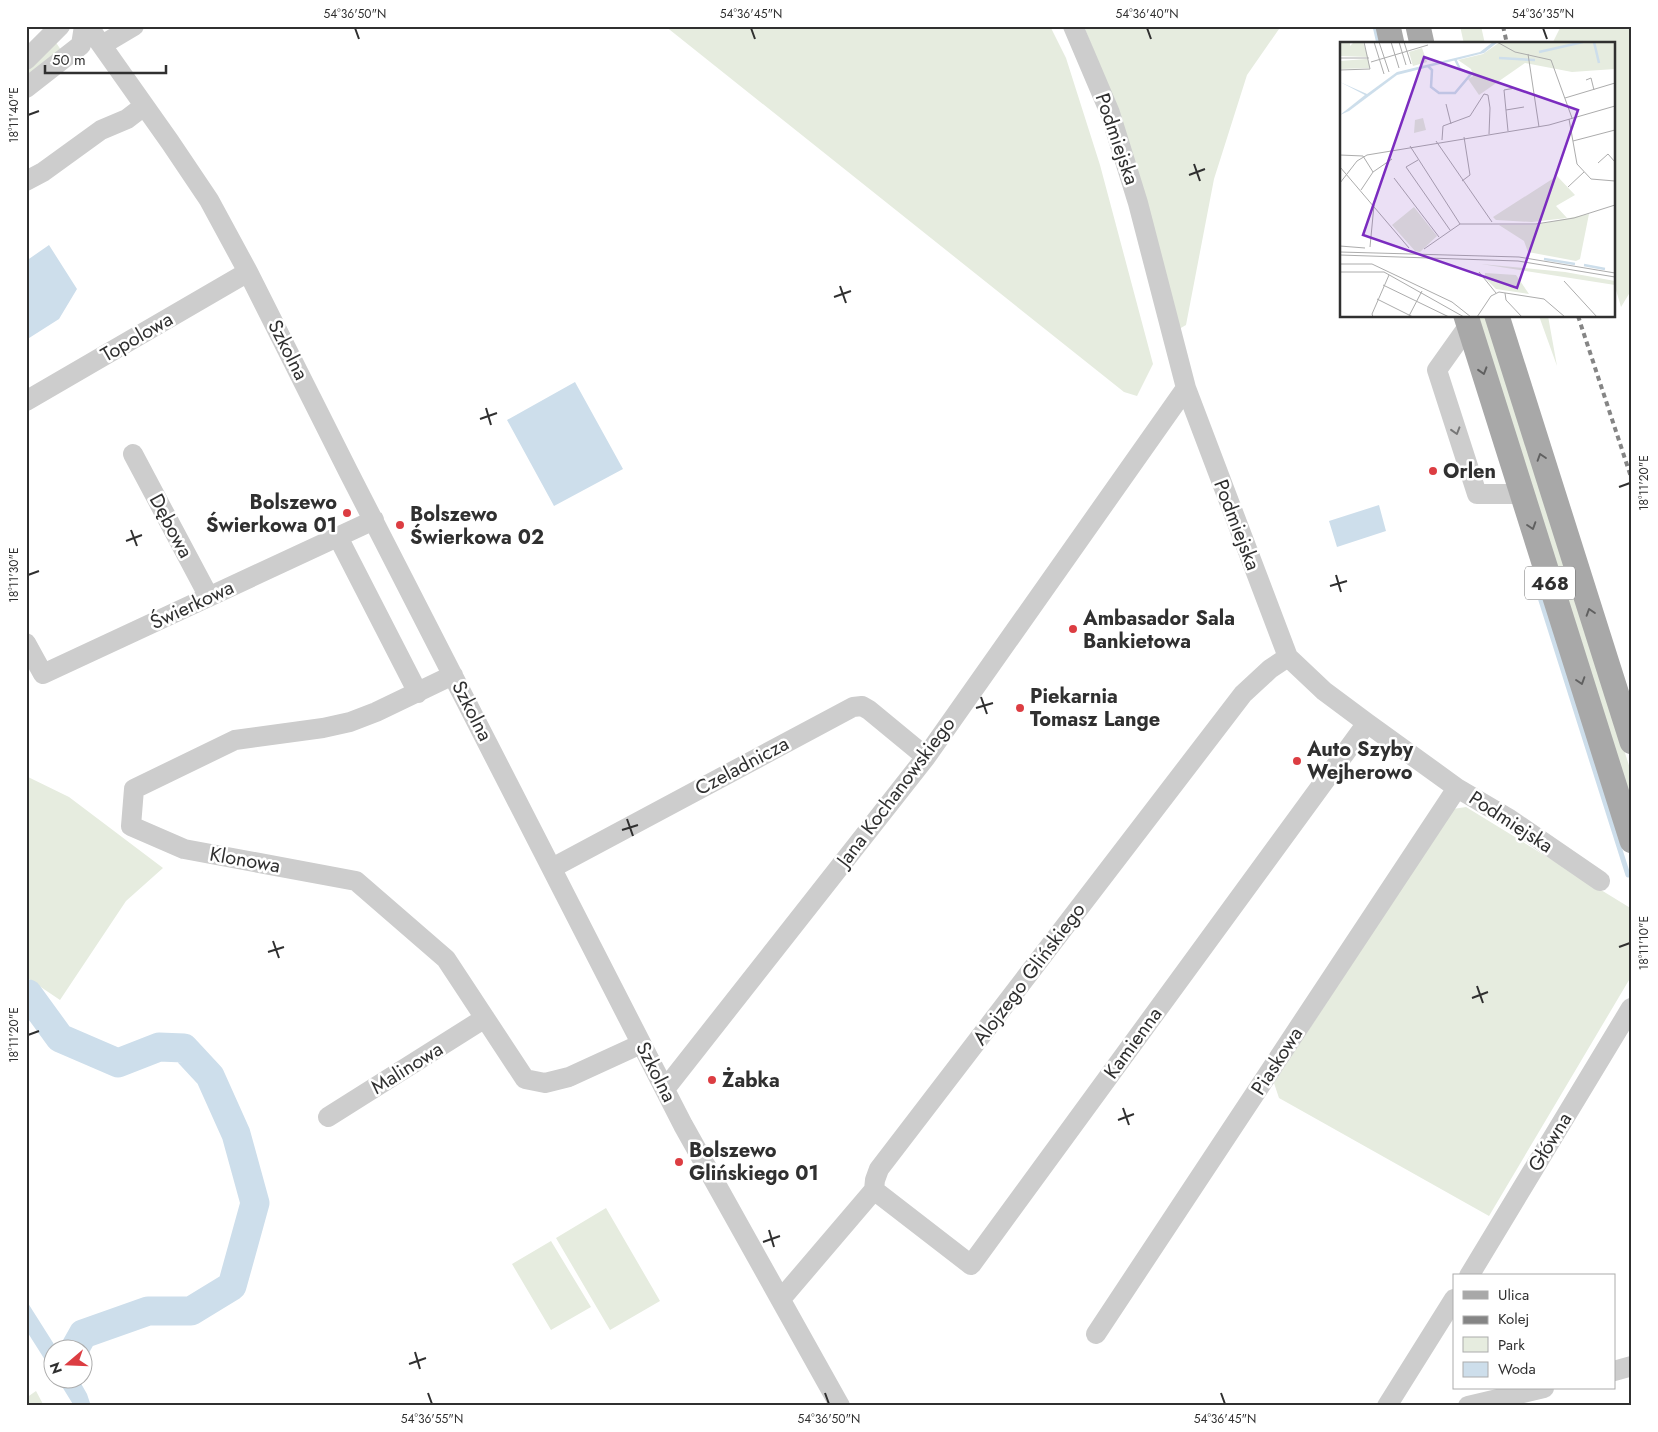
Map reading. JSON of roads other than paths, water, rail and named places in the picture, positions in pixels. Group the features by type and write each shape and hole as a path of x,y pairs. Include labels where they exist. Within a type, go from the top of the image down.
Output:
{"main road":[{"path":"1388,26 1392,42"},
{"path":"1418,26 1422,42"},
{"name":"468","path":"1498,318 1632,742"},
{"name":"468","path":"1467,320 1632,840"}],"street":[{"path":"26,60 60,26"},
{"path":"26,88 81,45 84,26"},
{"name":"Szkolna","path":"88,26 209,200 248,272 683,1125 840,1406"},
{"path":"102,45 134,26"},
{"name":"Podmiejska","path":"1073,26 1110,112 1135,194 1186,388 1288,657 1324,691 1457,788 1508,818 1600,881"},
{"path":"26,181 43,172 101,130 127,119 144,106"},
{"name":"Topolowa","path":"26,401 248,272"},
{"path":"1467,320 1437,370 1476,494 1522,494"},
{"name":"Jana Kochanowskiego","path":"665,1089 926,757 1186,388"},
{"name":"Dębowa","path":"133,454 209,597"},
{"name":"Świerkowa","path":"26,643 43,674 374,520"},
{"path":"338,537 418,693"},
{"name":"Alojzego Glińskiego","path":"781,1299 874,1190 874,1180 879,1170 1243,694 1270,669 1288,657"},
{"name":"Klonowa","path":"453,675 418,693 350,722 323,728 235,740 134,790 131,826 184,849 356,881 446,959 525,1078 545,1082 569,1077 641,1044"},
{"name":"Czeladnicza","path":"552,868 853,707 862,706 870,710 926,757"},
{"name":"Kamienna","path":"874,1190 971,1265 1367,723"},
{"name":"Piaskowa","path":"1096,1334 1457,788"},
{"name":"Główna","path":"1470,1274 1631,1008"},
{"name":"Malinowa","path":"328,1118 485,1018"},
{"path":"1387,1406 1453,1301"},
{"path":"1616,1370 1632,1366"},
{"path":"1468,1406 1536,1390"}],"water":[{"path":"49,245 77,289 59,319 26,340 26,261"},
{"path":"575,382 623,469 554,506 507,420"},
{"path":"1379,505 1386,531 1337,547 1329,521"},
{"path":"26,1300 51,1340 42,1340 42,1355 26,1330"},
{"path":"64,1390 85,1390 91,1406 74,1406"}],"waterway":[{"path":"1375,26 1379,42"},
{"path":"1531,569 1628,875"},
{"path":"26,994 28,994 60,1038 118,1063 159,1047 184,1048 210,1076 236,1134 255,1203 232,1286 191,1311 148,1311 83,1334 80,1340"}],"railway":[{"path":"1503,26 1507,42"},
{"path":"1579,318 1632,480"}],"place":[{"name":"Orlen","path":"1433,471"},
{"name":"Bolszewo Świerkowa 01","path":"347,513"},
{"name":"Bolszewo Świerkowa 02","path":"400,525"},
{"name":"Ambasador Sala Bankietowa","path":"1073,629"},
{"name":"Piekarnia Tomasz Lange","path":"1020,708"},
{"name":"Auto Szyby Wejherowo","path":"1297,761"},
{"name":"Żabka","path":"712,1080"},
{"name":"Bolszewo Glińskiego 01","path":"679,1162"}]}
